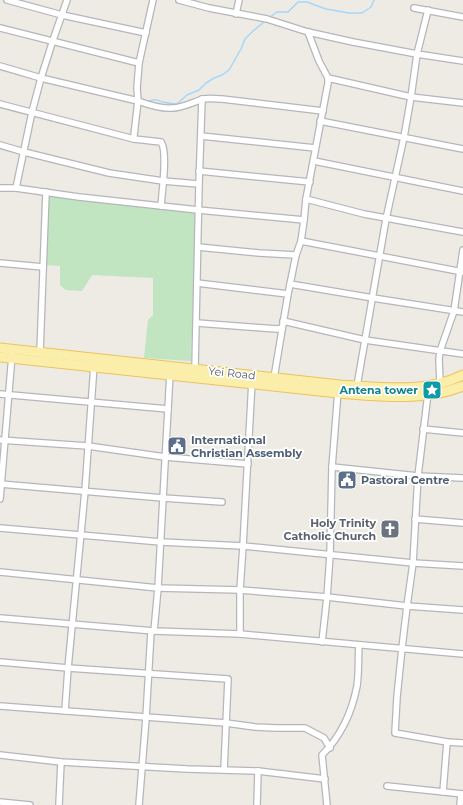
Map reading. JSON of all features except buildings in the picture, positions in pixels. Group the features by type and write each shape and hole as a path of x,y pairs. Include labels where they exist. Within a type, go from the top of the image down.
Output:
{"main road":[{"name":"Yei Road","path":"0,348 12,354 339,389 357,386 428,391 440,384 463,376"},
{"name":"Yei Road","path":"0,357 12,354 40,352 94,363"},
{"name":"Yei Road","path":"170,371 195,369 252,379 274,378 381,396 461,388"}],"street":[{"path":"7,0 62,15 146,32"},
{"path":"16,188 32,112 41,78 52,40 67,0"},
{"path":"134,139 138,101 137,88 139,63 153,0"},
{"path":"179,0 236,14 267,19 308,32 353,42 463,62"},
{"path":"236,14 239,0"},
{"path":"414,8 463,17"},
{"path":"357,386 386,219 404,137 417,54 428,10"},
{"path":"0,28 139,63"},
{"path":"274,378 288,294 304,220 306,199 328,78 319,61 308,32"},
{"path":"0,66 41,78 138,101 153,106 172,108 210,98 322,111"},
{"path":"328,78 411,97 463,103"},
{"path":"195,369 202,99"},
{"path":"0,104 134,139 161,142 163,144 164,160 161,206"},
{"path":"320,121 463,149"},
{"path":"201,136 315,148"},
{"path":"0,144 24,152 109,173 163,181 199,184"},
{"path":"314,161 463,191"},
{"path":"199,171 310,182"},
{"path":"0,188 16,188 79,197 304,220"},
{"path":"40,352 46,192"},
{"path":"306,199 386,219 463,232"},
{"path":"300,241 461,271"},
{"path":"198,247 260,254 296,255"},
{"path":"440,384 440,350 454,310 463,250"},
{"path":"0,263 43,267"},
{"path":"197,283 288,294"},
{"path":"290,284 463,312"},
{"path":"284,321 366,340 463,354"},
{"path":"197,323 278,329 282,328"},
{"path":"0,499 3,440 12,354"},
{"path":"65,712 85,491 94,363"},
{"path":"139,805 148,674 158,588 170,371"},
{"path":"240,634 240,590 252,379"},
{"path":"322,642 330,555 332,520 332,467 339,389"},
{"path":"428,391 418,476 413,563 402,648 395,733 447,742 463,743"},
{"path":"0,394 168,409"},
{"path":"423,429 463,433"},
{"path":"3,440 88,446 165,457 248,464"},
{"path":"332,467 418,476 463,478"},
{"path":"1,484 222,502"},
{"path":"415,519 463,523"},
{"path":"0,528 161,542 243,546 413,563 463,566"},
{"path":"0,572 158,588 240,590 463,610"},
{"path":"0,618 152,631 240,634 463,654"},
{"path":"327,805 322,755 330,748 350,713 357,686 359,645"},
{"path":"0,662 228,679 224,770"},
{"path":"0,706 226,723 255,727 306,728 324,738 330,748"},
{"path":"443,792 447,742"},
{"path":"0,756 61,762 186,769 258,771 325,779"},
{"path":"59,805 61,762"},
{"path":"257,805 258,771"},
{"path":"387,786 462,794 460,805"},
{"path":"0,802 30,805"}],"green space":[{"path":"48,196 196,212 191,361 144,358 148,320 153,315 153,278 92,275 82,291 66,290 60,285 60,266 46,265"}],"waterway":[{"path":"270,17 277,12 288,12 298,2 307,2 326,9 349,13 362,13 371,7 374,0"},
{"path":"147,102 155,100 177,104 187,95 199,90 206,83 222,75 229,70 245,39 265,21"}],"place":[{"name":"Antena tower","path":"432,390"},
{"name":"International Christian Assembly","path":"177,446"},
{"name":"Pastoral Centre","path":"347,480"},
{"name":"Holy Trinity Catholic Church","path":"390,529"}]}
